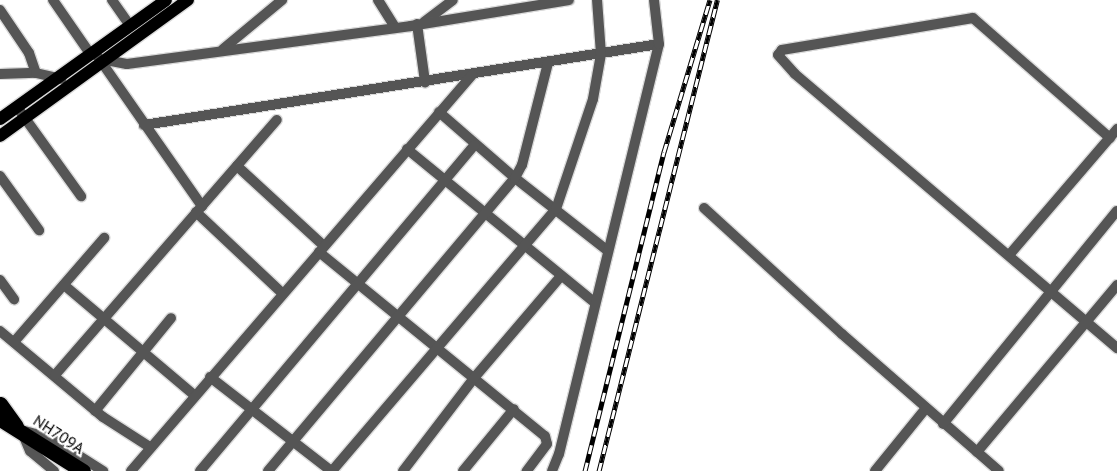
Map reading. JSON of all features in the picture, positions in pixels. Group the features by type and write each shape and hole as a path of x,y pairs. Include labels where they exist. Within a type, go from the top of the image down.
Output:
{"highway":[{"name":"NH709A","path":"0,404 18,428"},
{"name":"NH709A","path":"0,419 18,428 83,471"}],"main road":[{"path":"0,119 166,0"},
{"path":"0,136 188,0"}],"street":[{"path":"53,0 93,53 104,61 199,209 282,293"},
{"path":"112,0 130,26"},
{"path":"222,50 282,0"},
{"path":"378,0 395,27"},
{"path":"419,24 453,0"},
{"path":"104,61 127,64 419,24 541,2 569,0"},
{"path":"210,377 331,471 556,209 593,99 600,54 596,0"},
{"path":"552,471 559,454 659,44 654,0"},
{"path":"0,10 29,53 36,73"},
{"path":"1110,138 973,18 778,52 779,58 795,74 1010,254 1117,348"},
{"path":"419,24 426,82"},
{"path":"144,125 472,75 659,44"},
{"path":"268,471 397,314 486,214 515,178 522,164 548,63"},
{"path":"0,74 36,73 72,84"},
{"path":"131,471 194,395 472,75"},
{"path":"17,107 81,196"},
{"path":"439,112 515,178 608,251"},
{"path":"55,376 277,120"},
{"path":"1010,254 1117,129"},
{"path":"200,471 360,285 476,145"},
{"path":"406,149 595,303"},
{"path":"237,166 360,285 514,409 548,440 527,471"},
{"path":"0,176 39,230"},
{"path":"704,208 943,424 999,471"},
{"path":"943,424 1117,211"},
{"path":"14,342 104,238"},
{"path":"403,471 474,378 560,276"},
{"path":"0,280 14,299"},
{"path":"64,285 194,395"},
{"path":"977,452 1085,320 1117,285"},
{"path":"95,410 171,318"},
{"path":"0,330 95,410 150,447"},
{"path":"874,471 926,408"},
{"path":"463,471 514,409"},
{"path":"18,428 30,451 54,471"},
{"path":"18,428 51,438 103,471"}],"railway":[{"path":"585,471 664,152 710,0"},
{"path":"599,471 717,0"}]}
